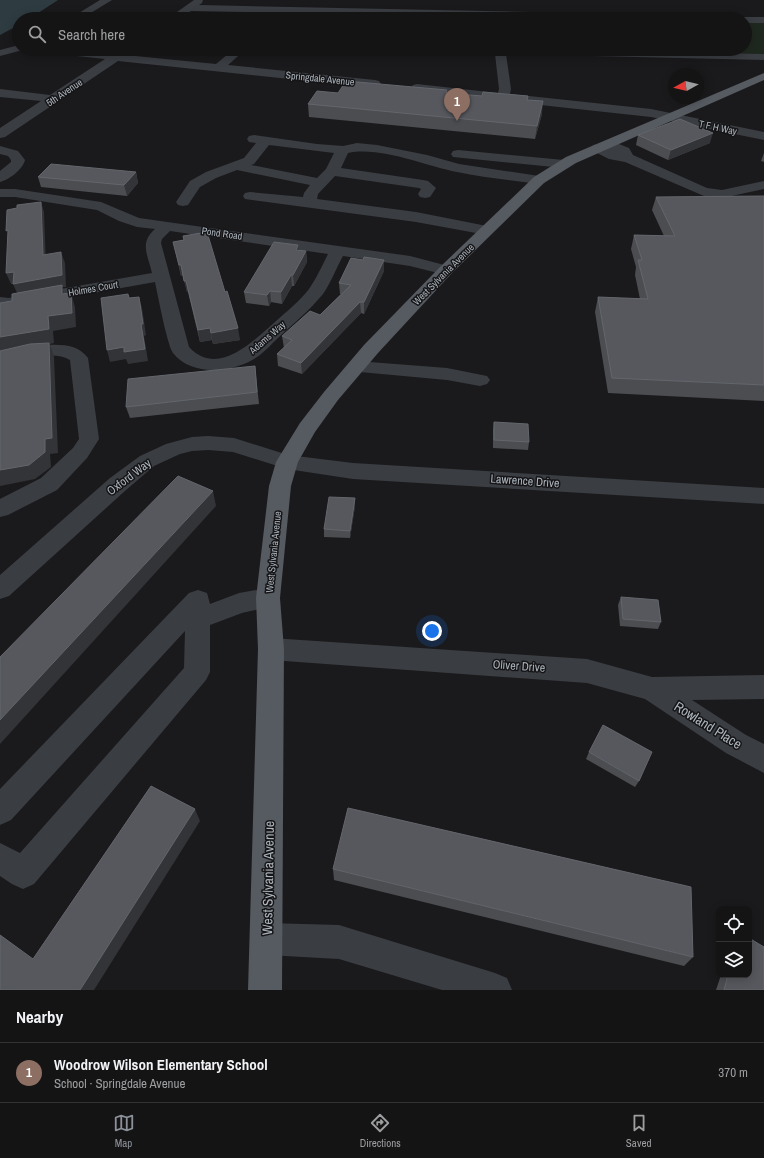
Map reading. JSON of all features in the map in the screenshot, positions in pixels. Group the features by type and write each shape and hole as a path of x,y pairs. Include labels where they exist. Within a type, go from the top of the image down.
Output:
{"main road":[{"name":"West Sylvania Avenue","path":"266,990 271,649 268,598 280,486 287,462 307,428 356,367 446,270 539,180 564,164 603,146 761,78"}],"street":[{"path":"86,12 107,0"},
{"path":"182,12 200,0"},
{"path":"188,8 349,12"},
{"path":"752,20 764,20"},
{"path":"0,45 12,46"},
{"path":"0,53 12,49"},
{"name":"Springdale Avenue","path":"106,56 384,85"},
{"path":"218,68 233,56"},
{"path":"501,56 504,89 503,97"},
{"path":"726,56 764,57"},
{"name":"5th Avenue","path":"0,134 116,57"},
{"path":"407,88 672,116"},
{"path":"0,93 52,99"},
{"name":"T F H Way","path":"672,116 764,136"},
{"path":"183,202 195,184 211,175 249,161 260,140 317,148 343,150 357,148 377,149 427,159 457,168 539,180"},
{"path":"603,146 624,151 628,158 704,192 722,194 764,185"},
{"path":"0,150 11,152 17,156 18,160 17,164 0,178"},
{"path":"309,202 311,193 332,171 343,150"},
{"path":"427,159 457,154 564,164"},
{"path":"238,166 321,183"},
{"path":"332,171 423,184 429,188 425,194"},
{"name":"Pond Road","path":"0,194 15,193 101,206 131,221 410,261 446,270"},
{"path":"250,196 309,202 416,217 487,230"},
{"name":"Adams Way","path":"167,226 154,238 153,243 180,349 184,355 193,361 203,364 217,364 241,358 251,353 307,302 317,290 338,250"},
{"name":"Holmes Court","path":"0,302 9,302 161,276"},
{"path":"0,360 62,350 79,358 89,439 80,453 49,484 0,509"},
{"path":"356,367 448,374 480,380"},
{"name":"Oxford Way","path":"0,589 118,484 147,461 173,449 192,444 234,444 287,462"},
{"name":"Lawrence Drive","path":"287,462 353,470 764,496"},
{"name":"West Sylvania Avenue","path":"199,619 239,602 268,598"},
{"path":"0,810 198,600 199,619 197,672 23,873 0,858"},
{"name":"Oliver Drive","path":"271,649 587,671 652,689 764,687"},
{"name":"Rowland Place","path":"652,689 736,744 764,759"},
{"path":"266,939 339,942 495,990"}],"shaded area":[{"path":"0,0 58,0 40,12 12,12 12,29 0,35"},
{"path":"752,23 764,23 764,54 752,54"}],"building":[{"path":"346,81 447,90 446,93 482,96 483,92 528,96 527,100 543,101 537,126 308,104 317,91 338,93"},
{"path":"680,119 713,133 671,150 638,135"},
{"path":"51,164 136,172 124,185 38,177"},
{"path":"764,196 764,385 612,378 598,297 648,299 638,260 642,260 634,235 675,236 656,197"},
{"path":"41,202 43,255 61,252 62,275 13,284 14,272 6,273 8,230 6,231 7,210 17,208 17,205"},
{"path":"207,232 225,292 227,291 238,328 211,333 210,328 198,330 186,281 184,281 181,265 179,265 173,242 184,240 183,236"},
{"path":"274,242 298,245 296,250 306,251 293,275 291,275 281,292 270,291 267,295 244,292"},
{"path":"364,257 384,260 364,302 360,302 301,363 277,354 292,340 282,336 310,311 320,315 351,285 339,283 351,258 363,260"},
{"path":"62,285 62,294 71,293 72,313 48,316 49,329 0,337 0,303 12,301 12,294"},
{"path":"128,294 129,298 139,297 145,349 124,352 124,347 107,350 101,298"},
{"path":"49,343 52,438 45,439 45,452 29,465 0,470 0,351 30,344"},
{"path":"255,366 257,392 126,407 128,379"},
{"path":"494,422 528,424 529,442 494,440"},
{"path":"178,476 213,491 0,720 0,657"},
{"path":"329,497 355,498 350,531 324,529"},
{"path":"621,597 658,600 661,622 623,619"},
{"path":"603,725 652,752 639,781 589,752"},
{"path":"151,786 195,809 80,990 0,990 0,935 33,959"},
{"path":"348,808 691,887 693,957 333,869"},
{"path":"752,940 764,947 764,990 724,990 727,978 752,978"}],"place":[{"name":"Woodrow Wilson Elementary School","path":"457,121"}]}
